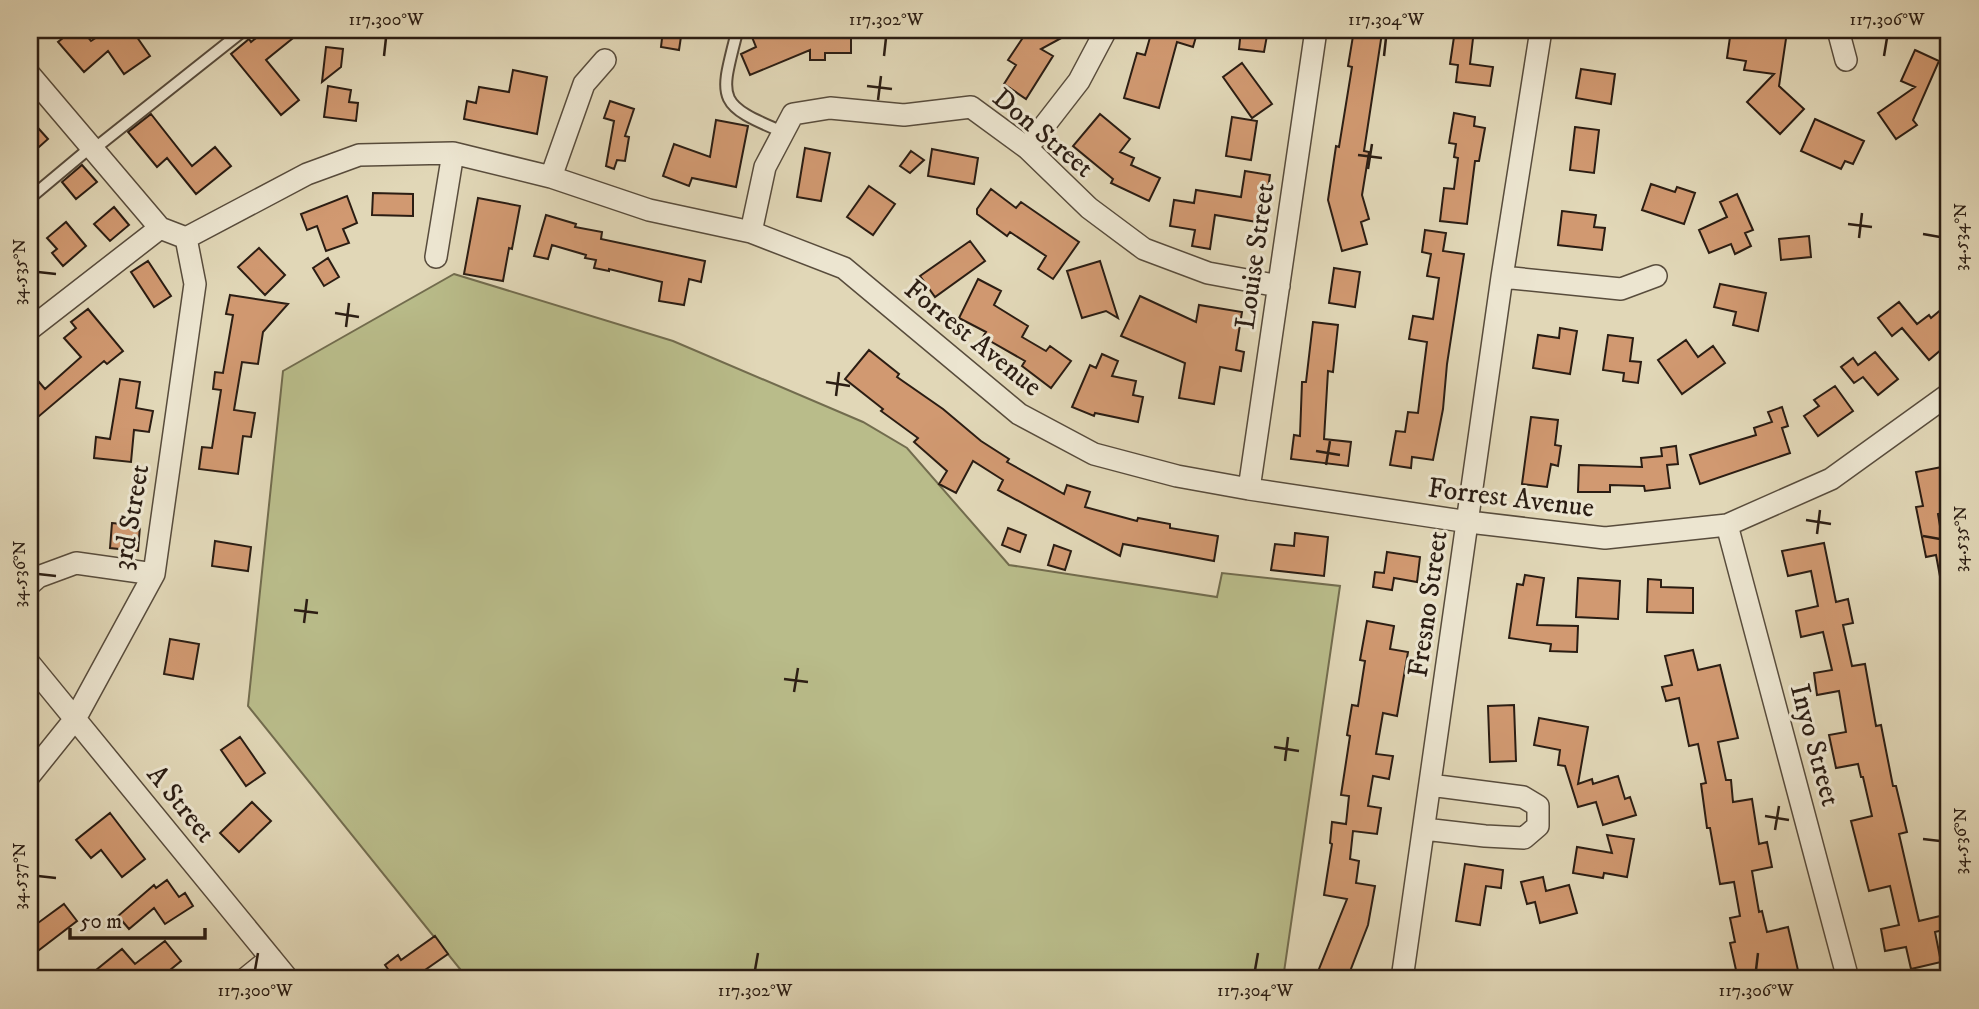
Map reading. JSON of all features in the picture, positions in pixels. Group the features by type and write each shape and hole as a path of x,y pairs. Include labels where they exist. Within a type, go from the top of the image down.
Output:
{"street":[{"path":"1027,148 1079,81 1106,30"},
{"name":"Louise Street","path":"1249,489 1316,30"},
{"name":"Fresno Street","path":"1402,979 1502,277 1541,30"},
{"path":"1838,30 1846,60"},
{"path":"551,177 584,84 606,60"},
{"path":"30,75 159,228 186,238"},
{"name":"Don Street","path":"751,232 765,167 793,114 830,108 904,115 971,107 1027,148 1089,208 1144,249 1208,272 1279,286"},
{"path":"436,257 453,153"},
{"name":"Forrest Avenue","path":"186,238 307,174 359,155 453,153 551,177 649,210 751,232 844,268 1018,414 1094,454 1177,476 1249,489 1469,522 1605,538 1727,525 1831,479 1948,399"},
{"path":"30,328 159,228"},
{"name":"3rd Street","path":"30,775 75,719 154,574 195,284 186,238"},
{"path":"1502,277 1620,289 1656,276"},
{"name":"Inyo Street","path":"1727,525 1848,979"},
{"path":"30,584 38,577 76,563 154,574"},
{"name":"A Street","path":"30,664 288,979"},
{"path":"1424,829 1524,838 1538,826 1538,806 1523,797 1430,785"},
{"path":"245,979 271,958"}],"lane":[{"path":"30,198 244,30"},
{"path":"737,32 724,87 728,99 757,121 783,132"}],"green space":[{"path":"454,274 673,341 863,422 907,448 1009,565 1217,597 1222,573 1340,586 1283,979 468,979 248,706 283,371"}],"building":[{"path":"73,30 82,30 91,41 108,30 132,30 150,56 124,74 108,51 84,72 58,42"},
{"path":"266,30 303,30 266,60 299,100 281,115 231,54 249,39 251,42"},
{"path":"663,30 682,30 679,50 661,47"},
{"path":"770,30 851,30 851,53 825,53 825,60 810,60 810,50 750,75 741,54 756,47 752,37"},
{"path":"1028,30 1076,30 1041,49 1053,56 1026,99 1004,84 1016,65 1008,60"},
{"path":"1148,30 1198,30 1193,47 1177,42 1159,108 1124,98 1137,53 1145,55 1151,34"},
{"path":"1241,30 1268,30 1264,52 1239,49"},
{"path":"1354,30 1382,33 1364,151 1369,152 1362,195 1369,219 1361,222 1367,244 1342,251 1328,200 1352,67 1348,66"},
{"path":"1455,30 1474,30 1470,64 1493,67 1490,86 1456,82 1458,65 1450,64"},
{"path":"1731,30 1787,32 1779,86 1804,109 1780,134 1747,102 1774,74 1744,70 1746,61 1727,58"},
{"path":"326,47 343,49 341,67 322,82"},
{"path":"1915,50 1939,61 1913,120 1917,125 1896,139 1878,113 1915,87 1901,81"},
{"path":"1242,63 1272,104 1252,118 1223,77"},
{"path":"1581,69 1615,74 1611,104 1576,98"},
{"path":"513,70 547,77 537,134 464,119 467,101 476,103 479,87 509,92"},
{"path":"328,86 351,90 349,102 358,103 356,121 324,117"},
{"path":"610,101 634,109 625,136 629,137 625,161 617,160 614,169 606,166 614,121 604,118"},
{"path":"1454,113 1475,117 1474,126 1485,128 1479,161 1475,161 1467,224 1440,221 1444,188 1454,189 1458,158 1454,157 1456,144 1449,143"},
{"path":"151,114 192,166 215,147 231,166 196,194 167,158 157,167 128,132"},
{"path":"1100,114 1130,139 1120,152 1134,158 1131,165 1160,178 1149,201 1111,183 1113,179 1073,146"},
{"path":"1232,117 1257,121 1251,160 1226,156"},
{"path":"30,119 48,139 30,155"},
{"path":"1815,119 1864,141 1853,164 1845,161 1841,169 1801,151"},
{"path":"716,120 748,126 736,187 692,178 689,186 663,176 674,144 710,157"},
{"path":"1575,127 1599,130 1594,173 1570,170"},
{"path":"805,148 830,153 821,201 797,197"},
{"path":"932,149 978,158 974,184 928,176"},
{"path":"911,151 924,160 910,173 900,166"},
{"path":"82,165 97,182 76,199 62,182"},
{"path":"1245,171 1270,175 1263,223 1215,215 1210,249 1192,246 1195,230 1170,226 1174,200 1194,203 1196,190 1241,197"},
{"path":"1651,184 1675,192 1677,187 1695,193 1684,224 1642,210"},
{"path":"869,186 895,204 873,235 847,217"},
{"path":"991,189 1016,208 1021,202 1079,242 1053,279 1038,269 1046,256 1010,232 1007,236 977,214 977,209"},
{"path":"373,193 413,194 413,216 372,215"},
{"path":"1737,194 1753,230 1745,233 1751,246 1735,254 1731,244 1709,253 1699,230 1727,217 1720,202"},
{"path":"347,196 357,223 343,229 349,243 326,251 317,226 307,230 301,214"},
{"path":"478,198 520,206 503,281 464,274"},
{"path":"114,207 129,225 110,241 94,224"},
{"path":"1562,211 1596,215 1594,227 1605,228 1602,250 1558,245"},
{"path":"546,215 576,224 575,227 602,232 601,239 705,261 701,282 689,279 684,305 659,301 662,282 594,268 596,260 585,258 586,255 552,245 548,259 534,256"},
{"path":"66,222 86,246 63,266 52,253 57,249 47,238"},
{"path":"1425,230 1446,233 1443,251 1464,254 1443,409 1433,460 1412,457 1411,468 1390,465 1396,431 1405,432 1408,412 1418,413 1427,342 1409,339 1413,316 1433,319 1439,278 1427,276 1431,254 1422,252"},
{"path":"1809,236 1811,257 1781,260 1779,239"},
{"path":"970,241 985,261 935,297 920,276"},
{"path":"259,248 285,275 265,295 238,267"},
{"path":"328,258 339,277 324,286 313,268"},
{"path":"148,261 171,296 154,307 131,272"},
{"path":"1100,261 1118,318 1106,311 1082,318 1067,271"},
{"path":"1334,268 1360,272 1355,307 1329,303"},
{"path":"978,279 1001,291 994,305 1028,326 1022,337 1046,351 1050,346 1071,361 1051,388 1022,366 1025,361 983,337 986,332 959,318"},
{"path":"1720,284 1766,293 1758,331 1733,325 1736,312 1714,307"},
{"path":"230,295 288,304 263,332 258,364 242,362 234,410 255,413 251,437 243,436 238,474 199,469 202,447 212,448 221,390 213,389 215,372 223,373 233,315 226,314"},
{"path":"1140,296 1196,322 1199,305 1242,312 1236,350 1244,352 1241,371 1220,367 1214,404 1179,398 1185,363 1121,336"},
{"path":"1899,302 1917,324 1929,315 1931,318 1943,308 1949,317 1949,343 1929,360 1902,328 1892,336 1878,318"},
{"path":"88,309 123,351 107,364 104,361 38,417 30,409 30,390 39,382 45,389 81,357 64,338 76,328 71,322"},
{"path":"1313,322 1338,325 1333,372 1328,371 1324,439 1351,442 1348,466 1291,459 1294,435 1300,436 1302,382 1306,382"},
{"path":"1560,328 1577,331 1570,374 1533,368 1538,335 1559,338"},
{"path":"1608,335 1633,338 1630,361 1641,362 1638,383 1623,381 1624,373 1603,370"},
{"path":"1686,340 1698,357 1713,346 1725,363 1682,394 1658,360"},
{"path":"869,350 899,374 897,377 1009,459 1007,462 1064,494 1067,485 1090,492 1085,507 1137,521 1138,518 1170,524 1170,528 1218,536 1214,561 1123,544 1120,556 998,490 1003,480 973,461 956,493 939,484 947,471 914,442 918,438 881,411 883,409 845,379"},
{"path":"1875,352 1898,379 1878,395 1863,377 1854,383 1841,367 1853,358 1858,365"},
{"path":"1102,354 1118,361 1112,376 1136,381 1133,395 1143,397 1138,422 1095,413 1094,416 1072,407 1090,365 1096,368"},
{"path":"120,379 140,382 136,408 153,411 149,432 134,430 131,462 94,458 96,437 110,439"},
{"path":"1835,386 1853,411 1818,436 1804,416 1819,406 1814,400"},
{"path":"1782,407 1788,426 1782,428 1790,453 1700,484 1690,455 1756,435 1754,428 1772,422 1768,412"},
{"path":"1531,417 1558,420 1555,445 1561,446 1558,466 1551,464 1547,487 1522,484"},
{"path":"1676,446 1678,464 1667,465 1670,488 1645,491 1644,486 1610,485 1610,492 1578,492 1579,465 1642,467 1641,458 1662,456 1661,448"},
{"path":"1942,467 1949,512 1938,514 1943,544 1949,543 1949,586 1942,587 1936,555 1926,557 1916,507 1923,506 1916,472"},
{"path":"112,523 140,526 138,551 110,548"},
{"path":"1008,528 1026,535 1020,552 1002,545"},
{"path":"1295,533 1328,537 1324,576 1271,570 1275,544 1294,546"},
{"path":"215,541 251,547 248,571 212,566"},
{"path":"1824,543 1836,602 1848,599 1853,623 1843,625 1852,666 1865,664 1876,726 1881,725 1893,786 1896,786 1907,832 1899,834 1919,921 1940,916 1943,930 1935,932 1941,962 1911,969 1906,947 1885,951 1881,929 1899,925 1890,886 1869,891 1851,821 1872,816 1863,777 1858,764 1836,768 1829,735 1846,732 1839,691 1817,695 1814,673 1832,670 1823,632 1801,637 1796,611 1818,606 1811,571 1788,576 1782,551"},
{"path":"1054,545 1071,551 1065,570 1048,565"},
{"path":"1387,552 1420,557 1417,582 1394,578 1392,590 1373,587 1375,572 1384,573"},
{"path":"1525,575 1544,578 1537,625 1578,626 1577,652 1550,651 1551,644 1509,638 1517,584 1523,585"},
{"path":"1578,578 1620,581 1618,619 1576,617"},
{"path":"1648,579 1661,580 1661,587 1693,588 1693,613 1647,612"},
{"path":"1367,621 1394,626 1390,649 1408,652 1397,716 1383,713 1376,754 1393,756 1389,779 1373,776 1368,806 1381,808 1377,834 1353,831 1350,859 1359,861 1356,883 1375,886 1368,925 1347,979 1315,979 1347,899 1324,895 1332,844 1332,822 1346,824 1349,796 1341,795 1350,736 1347,735 1352,705 1358,706 1365,661 1360,660"},
{"path":"170,639 199,644 193,679 164,674"},
{"path":"1693,650 1698,670 1720,665 1738,738 1718,742 1726,780 1731,780 1733,802 1752,799 1759,844 1767,842 1772,867 1752,871 1759,912 1762,911 1767,932 1788,927 1800,979 1738,979 1730,943 1735,942 1730,918 1740,916 1734,882 1720,884 1710,828 1707,828 1701,784 1706,783 1698,744 1689,746 1679,698 1666,701 1662,687 1672,685 1665,656"},
{"path":"1514,705 1516,761 1490,762 1488,706"},
{"path":"1539,718 1588,727 1578,784 1592,779 1593,784 1618,776 1625,799 1630,797 1636,815 1603,825 1596,802 1578,807 1565,766 1558,765 1560,750 1534,745"},
{"path":"240,737 265,773 246,786 221,750"},
{"path":"252,802 271,821 239,852 220,833"},
{"path":"110,813 145,859 122,877 101,850 91,858 76,840"},
{"path":"1607,835 1634,839 1627,877 1604,873 1603,878 1573,873 1577,847 1612,853"},
{"path":"1465,864 1503,870 1501,888 1486,886 1480,925 1456,921"},
{"path":"1543,877 1546,891 1569,885 1577,913 1540,923 1535,902 1527,904 1521,882"},
{"path":"167,880 179,897 185,893 193,906 165,924 154,908 129,929 118,916 154,885 156,888"},
{"path":"64,904 77,921 30,957 30,913 38,923"},
{"path":"435,936 448,954 412,979 395,979 385,965 398,955 401,960"},
{"path":"165,941 181,961 159,979 85,979 122,949 135,964"}]}
